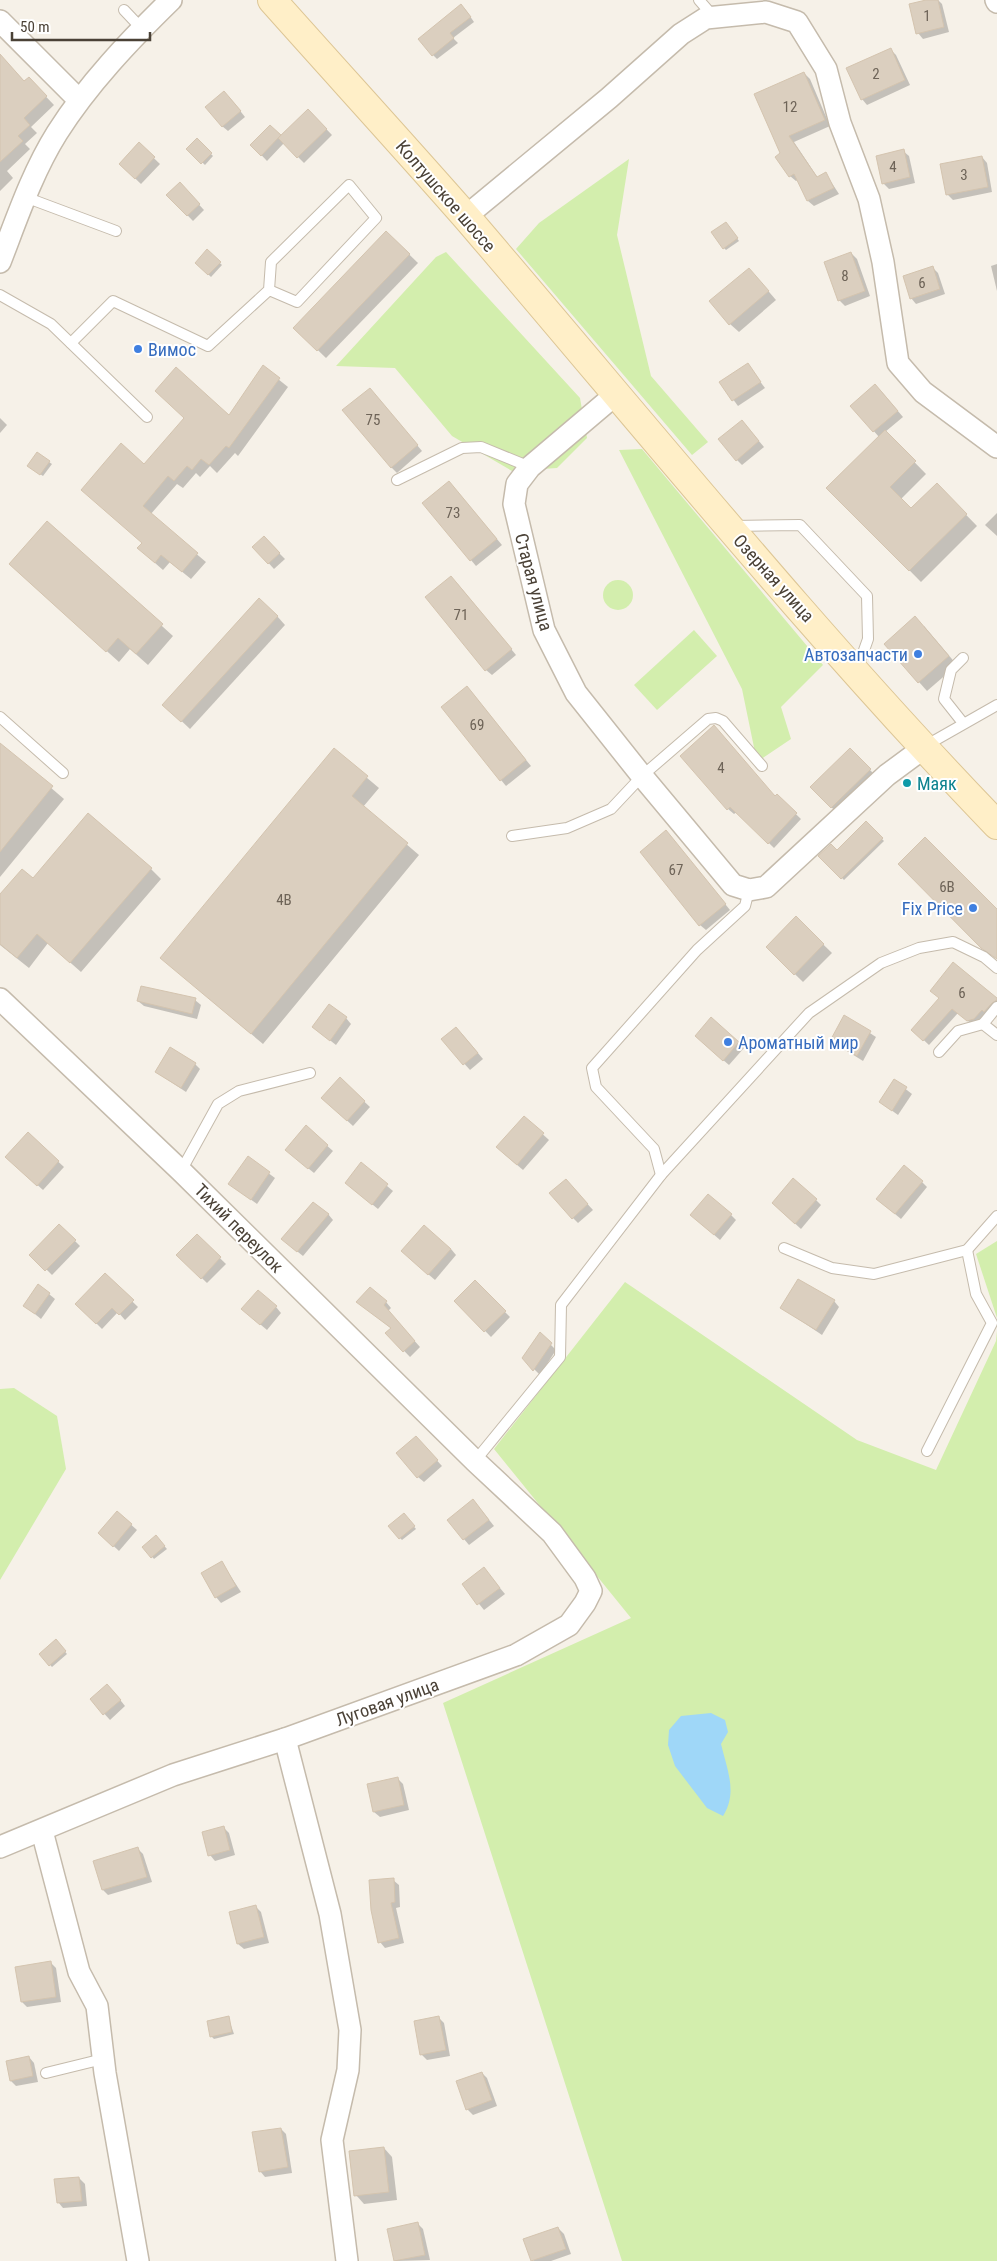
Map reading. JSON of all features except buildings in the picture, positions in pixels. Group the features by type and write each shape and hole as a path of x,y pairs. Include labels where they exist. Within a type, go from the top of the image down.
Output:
{"main road":[{"name":"Колтушское шоссе","path":"272,0 466,217 615,395"},
{"name":"Озерная улица","path":"615,395 727,526 997,825"}],"street":[{"path":"0,262 25,196 56,134 79,100 142,29 171,0"},
{"path":"466,217 681,34 706,18 766,12 797,22 826,69 840,123 869,199 883,262 898,363 923,392 997,447"},
{"path":"0,21 79,100"},
{"name":"Старая улица","path":"615,395 530,467 517,484 514,504 544,630 576,693 733,885 749,890"},
{"path":"749,890 766,887 887,776 925,747"},
{"name":"Тихий переулок","path":"0,999 181,1171 475,1461"},
{"name":"Луговая улица","path":"0,1847 173,1775 285,1739 516,1655 569,1625 585,1604 591,1591 585,1578 552,1533 475,1461"},
{"path":"285,1739 330,1914 350,2030 348,2070 332,2140 347,2261"},
{"path":"42,1831 79,1972 97,2006 103,2059 138,2261"}],"lane":[{"path":"699,0 713,17"},
{"path":"124,10 142,29"},
{"path":"71,342 113,301 208,346 269,290 271,262 349,185 376,218 298,302 269,290"},
{"path":"25,196 116,231"},
{"path":"0,295 51,324 147,417"},
{"path":"397,480 462,448 481,447 530,467"},
{"path":"727,526 800,525 867,596 868,639 857,671"},
{"path":"963,658 951,670 944,699 963,723"},
{"path":"925,747 963,723 997,705"},
{"path":"0,717 63,773"},
{"path":"512,836 567,828 612,809 642,776 708,719 716,718 723,721 762,766"},
{"path":"661,1175 654,1149 596,1087 592,1068 696,950 745,906 749,890"},
{"path":"475,1461 560,1357 561,1305 661,1175 809,1013 882,963 919,948 953,942 984,957 997,968"},
{"path":"939,1052 958,1031 983,1024 997,1007"},
{"path":"983,1024 997,1035"},
{"path":"181,1171 218,1104 239,1091 310,1073"},
{"path":"784,1248 832,1268 874,1274 967,1250 997,1216"},
{"path":"927,1451 992,1323 976,1294 967,1250"},
{"path":"46,2073 103,2059"}],"green space":[{"path":"629,159 617,235 651,376 708,442 692,455 516,249 539,223"},
{"path":"446,252 580,398 587,438 557,468 512,471 452,436 395,368 336,366 436,257"},
{"path":"642,449 823,665 781,707 791,739 757,762 742,689 619,450"},
{"path":"618,580 624,581 632,589 632,601 624,609 618,610 612,609 604,601 603,595 604,589 612,581"},
{"path":"694,630 717,656 657,710 634,685"},
{"path":"997,1241 997,1318 976,1254"},
{"path":"625,1282 857,1440 936,1470 996,1341 997,1331 997,2261 622,2261 443,1703 631,1618 494,1449"},
{"path":"14,1388 57,1416 66,1469 0,1580 0,1389"}],"water":[{"path":"711,1713 725,1720 728,1732 721,1744 731,1790 730,1799 723,1816 707,1808 675,1766 668,1745 669,1730 681,1716"}],"place":[{"name":"Вимос","path":"138,349"},
{"name":"Автозапчасти","path":"918,654"},
{"name":"Маяк","path":"907,783"},
{"name":"Fix Price","path":"973,908"},
{"name":"Ароматный мир","path":"728,1042"}]}
